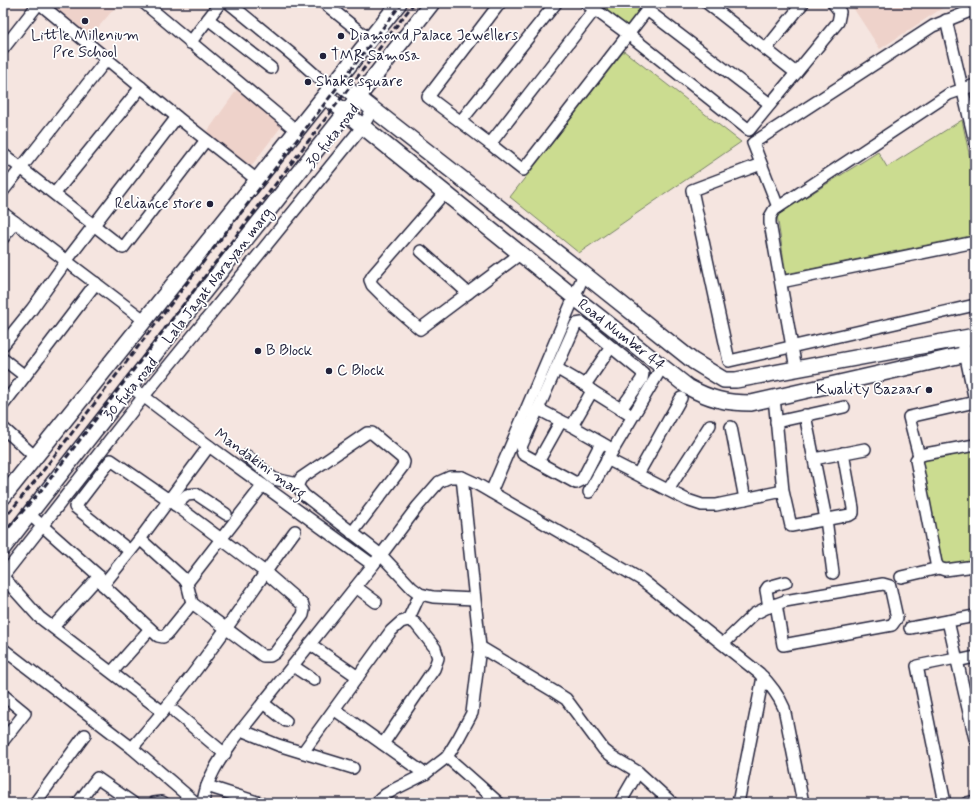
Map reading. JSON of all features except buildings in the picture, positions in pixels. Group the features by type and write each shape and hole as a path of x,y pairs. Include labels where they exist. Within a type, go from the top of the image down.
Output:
{"street":[{"path":"3,49 39,3 177,117 252,176"},
{"path":"3,213 67,260 142,319 252,176 294,128 190,43 144,3"},
{"path":"190,43 220,3"},
{"path":"229,3 330,87 364,35 390,3"},
{"path":"324,3 364,35"},
{"name":"Lala Jagat Narayan marg","path":"3,497 33,456 294,128 399,3"},
{"name":"Lala Jagat Narayan marg","path":"3,548 359,98 432,3"},
{"path":"500,3 428,97 523,170 647,10 770,104"},
{"path":"461,121 556,3"},
{"path":"707,3 796,73"},
{"path":"766,49 803,3"},
{"path":"490,144 591,6 749,130 838,22 840,12 833,3"},
{"path":"778,208 753,143 933,26 975,8"},
{"path":"208,19 270,68"},
{"path":"946,20 964,89 975,142"},
{"path":"3,191 107,59"},
{"path":"796,369 770,223 770,217 774,210 949,94 975,85"},
{"path":"55,194 141,87"},
{"name":"Road Number 44","path":"330,87 359,98 584,274 693,362 724,380 736,380 969,337"},
{"name":"Road Number 44","path":"330,87 347,113 362,126 662,367 688,387 706,397 733,403 751,403 970,353"},
{"name":"30 futa road","path":"3,576 144,396 362,126 373,109"},
{"path":"3,345 32,309 67,260 177,117"},
{"path":"3,154 123,248 206,140"},
{"path":"760,164 692,190 729,361 975,305"},
{"path":"445,192 372,275 370,280 372,285 395,308 420,329 520,254"},
{"path":"3,238 15,222"},
{"path":"781,282 975,242"},
{"path":"421,251 468,293"},
{"path":"491,492 584,274"},
{"path":"3,405 96,283"},
{"path":"601,443 582,480 576,483 523,454 521,447 576,324 582,323 643,373 642,378 621,409"},
{"path":"919,456 909,417 975,401 969,337"},
{"path":"572,426 588,388 611,347"},
{"path":"3,359 25,376"},
{"path":"589,492 662,367"},
{"path":"556,368 633,416"},
{"name":"Mandakini marg","path":"130,386 209,446 373,565"},
{"path":"774,397 783,491 791,526 850,515 852,513 853,508 843,453"},
{"path":"638,474 681,398"},
{"path":"776,422 844,407"},
{"path":"538,409 601,443 610,454 638,474 687,500 702,504 716,505 783,491"},
{"path":"805,415 826,519 833,573"},
{"path":"538,462 561,421"},
{"path":"668,490 710,425"},
{"path":"731,427 745,499"},
{"path":"3,428 33,456 3,487"},
{"path":"352,533 404,466 402,458 372,433 367,433 301,478 298,484 300,491 314,504 352,533 381,555 412,588 420,594 433,597 474,599"},
{"path":"939,568 936,562 916,460 919,456 925,454 975,445"},
{"path":"53,628 130,551 172,502 209,446"},
{"path":"814,460 865,449"},
{"path":"247,456 274,479 298,484"},
{"path":"130,551 75,507 111,460 172,502 265,572 303,605 303,615 279,649 270,656 263,656 192,603 187,583 179,573 140,539"},
{"path":"3,649 132,748 195,802 207,786 216,767 241,730 356,587 418,506 439,482 450,477 462,477 476,483 642,580 763,677 772,686 784,708 803,803"},
{"path":"376,803 395,789 425,774 446,757 472,713 480,647 462,477"},
{"path":"187,583 263,485"},
{"path":"172,502 187,495 196,494 226,514"},
{"path":"306,516 314,504"},
{"path":"29,514 101,580 158,636 163,637 167,634 192,603"},
{"path":"132,748 164,712 295,531"},
{"path":"901,577 939,568 945,570 975,566"},
{"path":"3,576 39,617 164,712"},
{"path":"723,644 754,614 772,606 785,601 883,584 890,586 897,618 892,626 783,645 772,606 766,590 768,586 786,582"},
{"path":"356,587 376,602"},
{"path":"408,620 420,594"},
{"path":"910,628 975,616"},
{"path":"303,752 391,631 400,622 408,620 415,624 435,648 438,658 434,669 383,744"},
{"path":"948,621 956,659 971,699 975,739"},
{"path":"112,672 150,629"},
{"path":"310,644 358,677"},
{"path":"480,647 566,699 604,750 612,757 638,772 672,803"},
{"path":"945,803 917,666 975,657"},
{"path":"293,666 314,680"},
{"path":"738,803 763,677"},
{"path":"3,695 25,712 3,741"},
{"path":"263,703 286,721"},
{"path":"335,710 425,774"},
{"path":"175,712 224,754"},
{"path":"241,730 278,745 353,768"},
{"path":"35,803 85,735"},
{"path":"446,757 499,803"},
{"path":"620,803 638,772"},
{"path":"78,803 96,778 127,802"},
{"path":"207,786 260,803"},
{"path":"967,803 975,801"},
{"path":"154,803 164,803"}],"shaded area":[{"name":"Little Millenium Pre School","path":"45,3 119,3 89,38"},
{"path":"850,3 950,3 880,49"},
{"path":"241,84 284,123 248,170 207,132"}],"green space":[{"path":"596,3 653,3 632,31"},
{"path":"624,51 741,142 579,253 510,197"},
{"path":"962,120 975,182 975,235 786,274 777,215 878,152 887,167"},
{"path":"975,450 975,559 943,566 921,461"}],"railway":[{"path":"3,520 35,481 402,3"},
{"path":"3,534 43,488 414,3"}],"place":[{"name":"Little Millenium Pre School","path":"85,21"},
{"name":"Diamond Palace Jewellers","path":"341,36"},
{"name":"TMR Samosa","path":"323,56"},
{"name":"Shake square","path":"308,82"},
{"name":"Reliance store","path":"210,204"},
{"name":"B Block","path":"258,351"},
{"name":"C Block","path":"329,371"},
{"name":"Kwality Bazaar","path":"929,390"}]}
